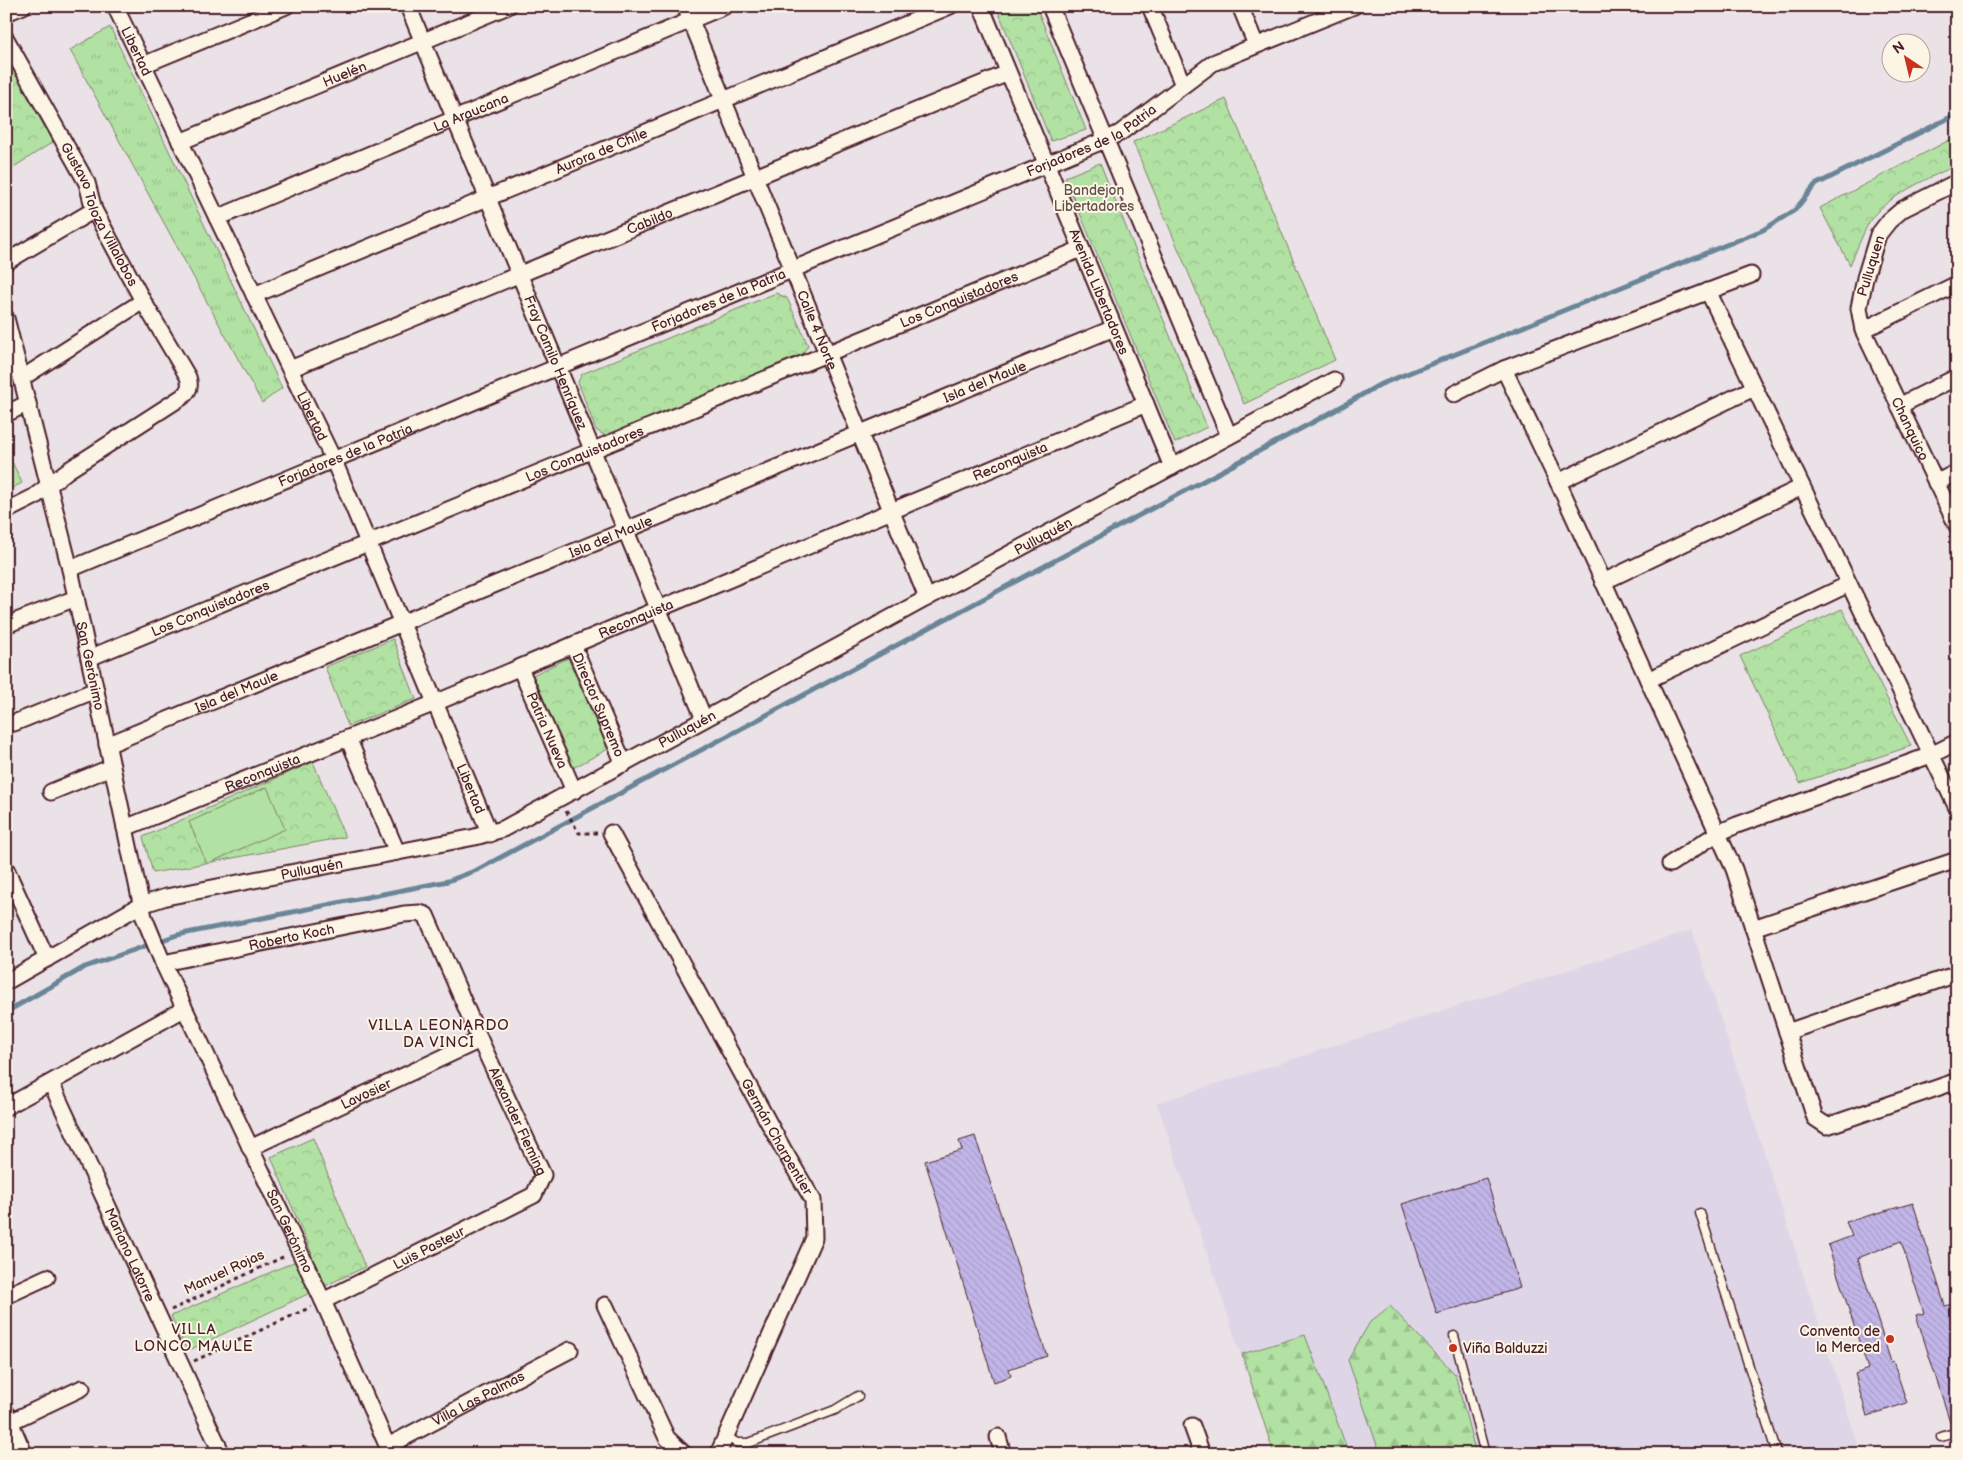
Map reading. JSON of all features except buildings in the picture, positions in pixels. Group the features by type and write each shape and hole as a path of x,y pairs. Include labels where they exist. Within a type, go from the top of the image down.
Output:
{"street":[{"path":"6,13 23,6"},
{"name":"Libertad","path":"115,6 334,461 490,834"},
{"path":"143,65 286,6"},
{"name":"Fray Camilo Henríquez","path":"408,6 704,720"},
{"name":"Huelén","path":"180,142 508,6"},
{"name":"Calle 4 Norte","path":"685,6 927,598"},
{"name":"La Araucana","path":"217,218 726,6"},
{"name":"Aurora de Chile","path":"254,295 950,6"},
{"name":"Avenida Libertadores","path":"980,6 1172,467"},
{"path":"1050,6 1229,436"},
{"path":"1150,6 1183,85"},
{"path":"1240,6 1256,46"},
{"name":"Forjadores de la Patria","path":"70,570 1105,140 1120,133 1213,64 1338,9 1354,6"},
{"name":"Gustavo Toloza Villalobos","path":"6,39 87,183 94,210 144,302 188,377 189,388 182,397 67,471 49,485"},
{"name":"Cabildo","path":"290,370 1008,73"},
{"name":"Pulluquen","path":"1863,330 1859,308 1865,278 1878,235 1889,221 1902,210 1957,182"},
{"path":"6,262 94,210"},
{"name":"Los Conquistadores","path":"89,658 1081,249"},
{"path":"1454,394 1504,368 1751,274"},
{"path":"1863,330 1957,284"},
{"path":"1708,291 1957,808"},
{"path":"22,378 144,302"},
{"name":"San Gerónimo","path":"6,318 70,570 141,905 150,933 323,1302 389,1450"},
{"name":"Isla del Maule","path":"107,745 1114,328"},
{"name":"Chanquico","path":"1863,330 1957,526"},
{"path":"1504,368 1558,482 1734,869 1815,1118 1827,1126 1957,1080"},
{"path":"1899,406 1957,377"},
{"name":"Pulluquén","path":"6,982 141,905 166,897 490,834 574,791 927,598 1334,380"},
{"path":"1558,482 1754,388"},
{"path":"6,414 28,403"},
{"name":"Reconquista","path":"125,828 435,704 1146,404"},
{"path":"1936,483 1957,472"},
{"path":"6,511 34,497 49,485"},
{"path":"1603,582 1802,487"},
{"path":"1648,680 1849,584"},
{"path":"6,625 76,598"},
{"name":"Director Supremo","path":"573,645 624,764"},
{"name":"Patria Nueva","path":"520,668 574,791"},
{"path":"14,723 96,690"},
{"path":"348,738 397,852"},
{"path":"1670,864 1718,834 1737,825 1931,755 1957,742"},
{"path":"51,792 112,767"},
{"name":"Germán Charpentier","path":"611,833 783,1149 813,1200 814,1238 718,1454"},
{"path":"1753,928 1957,860"},
{"path":"6,869 47,959"},
{"name":"Roberto Koch","path":"162,959 404,914 420,913"},
{"name":"Alexander Fleming","path":"420,913 426,915 480,1040 543,1175 534,1195"},
{"path":"1787,1032 1957,974"},
{"path":"6,1107 184,1009"},
{"name":"Lavosier","path":"250,1148 480,1040"},
{"name":"Mariano Latorre","path":"51,1083 222,1454"},
{"name":"Luis Pasteur","path":"323,1302 534,1195"},
{"path":"6,1296 47,1277"},
{"path":"605,1305 667,1438 684,1454"},
{"name":"Villa Las Palmas","path":"389,1450 570,1350"},
{"path":"6,1453 22,1450 8,1417 82,1388"},
{"path":"1192,1426 1202,1454"},
{"path":"998,1438 1003,1454"}],"lane":[{"path":"1700,1213 1777,1454"},
{"path":"1454,1336 1485,1454"},
{"path":"726,1436 737,1443 749,1443 835,1410 858,1396"},
{"path":"1940,1437 1957,1432"}],"path":[{"path":"570,816 579,833"},
{"name":"Manuel Rojas","path":"159,1316 298,1249"},
{"path":"182,1366 323,1302"}],"shaded area":[{"path":"1692,930 1861,1454 1274,1454 1157,1103"}],"green space":[{"name":"Bandejon Libertadores","path":"996,6 1036,6 1086,130 1051,141"},
{"path":"110,27 282,388 262,403 70,50"},
{"path":"6,56 53,142 6,172"},
{"path":"1226,99 1335,360 1244,404 1133,142"},
{"path":"1957,136 1957,165 1934,175 1885,204 1869,222 1850,265 1820,208"},
{"name":"Bandejon Libertadores","path":"1100,163 1207,427 1175,443 1065,177"},
{"path":"776,293 787,298 808,345 802,355 610,439 596,430 578,382 582,374"},
{"path":"6,449 22,483 6,491"},
{"path":"1842,609 1911,746 1800,783 1740,656"},
{"path":"393,639 416,699 348,726 325,667"},
{"path":"568,658 608,749 573,768 533,675"},
{"path":"313,762 345,837 153,873 143,837"},
{"path":"267,787 285,829 207,864 189,822"},
{"path":"313,1138 365,1267 187,1351 171,1316 312,1254 271,1157"},
{"path":"1390,1306 1455,1374 1476,1454 1380,1454 1348,1360 1370,1322"},
{"path":"1305,1335 1349,1454 1274,1454 1242,1354"}],"waterway":[{"path":"6,1012 85,967 177,935 448,881 477,870 1332,412 1379,385 1763,230 1795,210 1815,185 1957,114"}],"place":[{"name":"Convento de la Merced","path":"1890,1339"},
{"name":"Viña Balduzzi","path":"1453,1348"}],"district":[{"name":"VILLA LEONARDO DA VINCI","path":"439,1034"},
{"name":"VILLA LONCO MAULE","path":"194,1338"}]}
